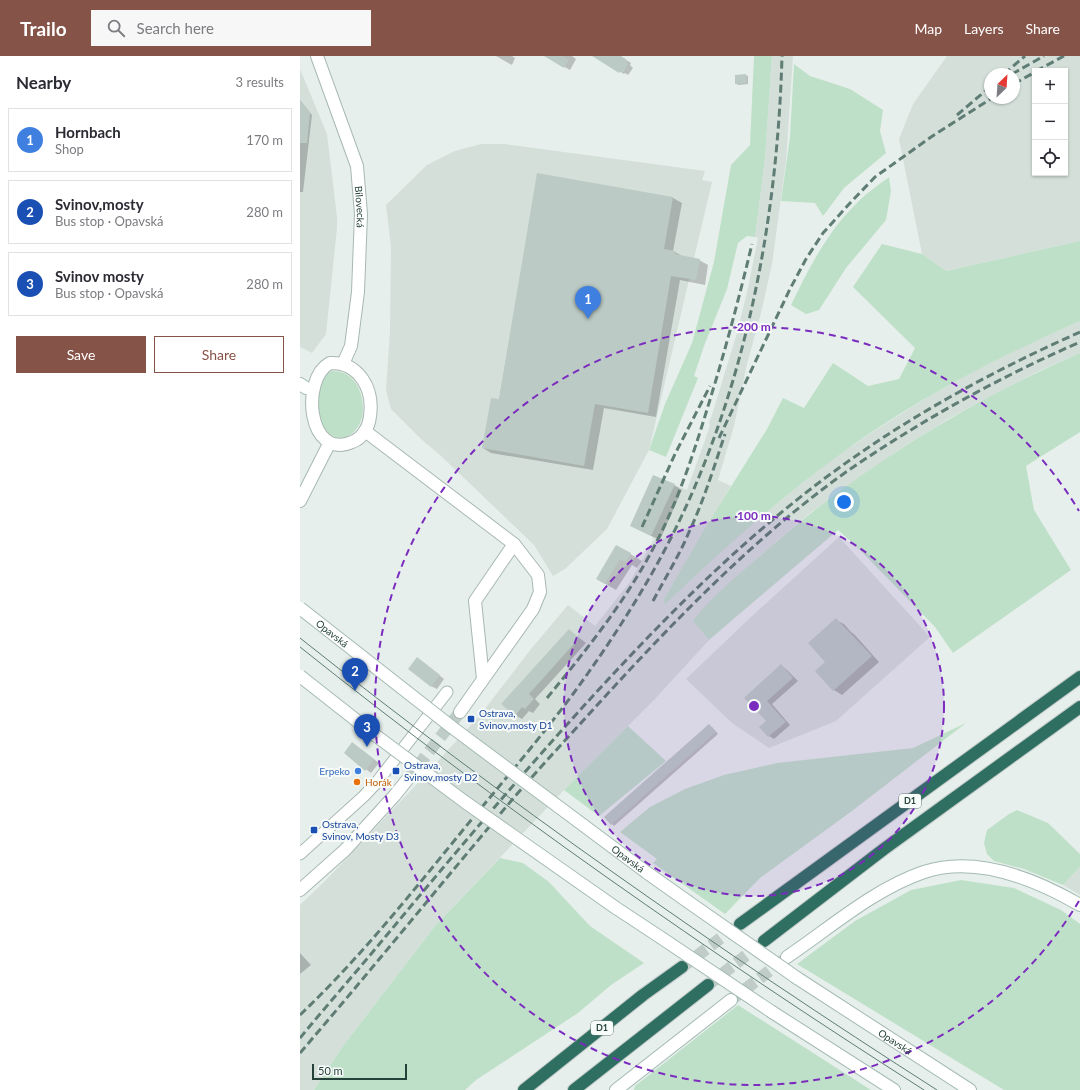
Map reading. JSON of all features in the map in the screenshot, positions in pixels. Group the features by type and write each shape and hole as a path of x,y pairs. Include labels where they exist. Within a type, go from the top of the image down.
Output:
{"highway":[{"name":"D1","path":"740,924 1080,677"},
{"name":"D1","path":"764,941 884,849 1080,707"},
{"name":"D1","path":"524,1090 643,995 682,967"},
{"path":"574,1090 708,985"}],"main road":[{"name":"Bílovecká","path":"317,56 357,166 361,214 358,292 350,346 343,364"},
{"path":"330,363 343,364 355,369 365,384 371,405 370,415 365,431 360,437 343,445 329,444 320,437 310,423 305,404 303,386 319,368 330,363"},
{"path":"365,431 514,544 538,575 540,592 533,609 460,712"},
{"path":"300,501 329,444"},
{"path":"483,679 475,601 514,544"},
{"name":"Opavská","path":"300,608 471,741 646,872 797,978 970,1090"},
{"path":"300,676 375,735 465,802 616,908 772,1012 894,1090"},
{"path":"300,890 345,850 407,780"},
{"path":"787,957 868,901 893,886 924,872 938,869 967,866 986,868 1006,873 1046,887 1080,905"},
{"path":"616,1090 731,1000"}],"street":[{"path":"300,854 364,796 377,782 447,692"}],"shaded area":[{"path":"772,56 793,56 786,161 772,264 761,313 747,364 734,426 718,480 731,486 664,599 666,604 728,544 835,457 933,394 1028,344 1080,321 1080,353 1041,370 948,419 894,453 810,513 722,590 693,621 709,640 654,700 564,790 435,926 343,1046 314,1090 300,1090 300,905 326,880 481,714 531,649 568,605 595,626 630,582 654,539 651,536 674,485 687,490 710,425 710,419 737,333 758,238 755,237 765,159"},
{"path":"947,56 1080,56 1080,241 946,271 922,254 899,139 913,104"},
{"path":"300,69 327,134 337,217 326,334 312,353 300,347"},
{"path":"481,144 505,144 705,171 702,180 712,182 649,450 607,529 565,569 553,576 534,545 391,409 386,390 390,331 391,247 386,205 427,165 455,151"},
{"path":"839,537 930,637 836,721 769,748 732,723 686,679 752,616"},
{"path":"1080,867 1080,895 1063,885"}],"green space":[{"path":"754,56 772,56 765,159 755,237 747,236 738,243 727,289 704,346 694,376 698,378 666,457 649,450 665,404 692,343 714,262 731,165 750,145"},
{"path":"794,64 810,76 850,89 883,110 880,131 886,153 844,188 823,216 815,203 781,201 790,137"},
{"path":"889,177 891,191 886,220 846,268 819,310 806,314 791,305 818,253 835,228 858,202"},
{"path":"1080,241 1080,321 984,366 893,418 812,475 769,510 726,547 665,605 664,599 707,525 767,429 783,398 804,408 833,363 868,386 899,379 915,348 853,287 882,244 922,254 946,271"},
{"path":"1080,353 1080,432 1026,466 1034,510 1071,570 953,653 935,627 860,550 838,530 709,640 693,621 725,587 796,525 872,468 952,417 994,394"},
{"path":"332,371 346,374 355,382 359,388 363,402 360,423 357,429 347,437 334,437 327,433 321,426 314,409 312,398 313,394 322,379"},
{"path":"966,723 852,811 760,878 725,914 653,863 657,859 620,832 650,807 685,789 724,775 777,763 913,748"},
{"path":"628,726 666,761 599,816 564,790"},
{"path":"1017,810 1048,823 1080,854 1080,867 1063,885 1024,869 994,861 987,854 984,843 987,830"},
{"path":"500,858 523,863 549,882 590,926 644,963 611,985 578,1013 476,1080 465,1090 314,1090 343,1046 435,926"},
{"path":"961,880 1014,888 1061,910 1080,924 1080,1090 1004,1090 797,964 855,921 911,890"},
{"path":"738,1005 871,1090 634,1090 635,1086"}],"building":[{"path":"544,56 563,56 569,60 564,68"},
{"path":"592,56 621,56 627,60 626,62 628,64 623,73 620,71 619,73"},
{"path":"746,74 746,83 735,84 735,75"},
{"path":"300,100 310,113 307,143 300,143"},
{"path":"537,173 673,197 664,249 675,251 675,254 700,259 696,280 671,276 648,413 595,404 584,466 482,448 491,398 499,399"},
{"path":"653,475 675,484 651,536 630,526"},
{"path":"616,545 631,553 626,562 620,559 605,584 596,579"},
{"path":"836,618 872,656 833,691 815,671 825,662 808,643"},
{"path":"569,629 579,638 529,694 534,699 525,709 522,707 515,716 501,704"},
{"path":"417,657 440,675 431,687 408,669"},
{"path":"781,664 793,678 767,701 786,722 768,737 759,727 766,721 744,698"},
{"path":"709,724 716,732 611,825 604,817"},
{"path":"352,742 374,759 365,771 344,753"}],"tunnel":[{"path":"407,780 460,712"},
{"path":"682,967 737,926"},
{"path":"708,985 762,943"},
{"path":"731,1000 785,959"}],"tram line":[{"path":"300,638 455,757 613,872 774,983 937,1090"},
{"path":"300,647 451,764 606,877 764,985 924,1090"}],"railway":[{"path":"300,1015 346,968 389,920 561,710 610,642 644,587 677,526 705,463 728,398 746,331 761,263 772,194 782,56"},
{"path":"1011,68 1025,56"},
{"path":"1020,70 1044,56"},
{"path":"1042,68 1064,56"},
{"path":"1020,81 1032,74"},
{"path":"957,115 984,92"},
{"path":"719,438 790,289 806,259 823,233 875,177 931,137 984,103"},
{"path":"547,698 593,641 622,601 648,559 667,520 675,502 706,412 728,338 752,244"},
{"path":"300,1038 458,850 556,737 611,676 673,612 738,550 807,492 843,465 900,427 988,376 1080,332"},
{"path":"300,1053 537,771 657,641 748,552 812,497 846,472 902,435 960,401 1019,370 1080,342"},
{"path":"642,527 675,454 710,386"},
{"path":"653,601 681,550 694,520 725,434"}],"place":[{"name":"Hornbach","path":"588,319"},
{"name":"Svinov,mosty","path":"355,691"},
{"name":"Ostrava, Svinov,mosty D1","path":"471,719"},
{"name":"Svinov mosty","path":"367,747"},
{"name":"Erpeko","path":"358,771"},
{"name":"Ostrava, Svinov,mosty D2","path":"396,771"},
{"name":"Horák","path":"357,782"},
{"name":"Ostrava, Svinov, Mosty D3","path":"314,830"}]}
